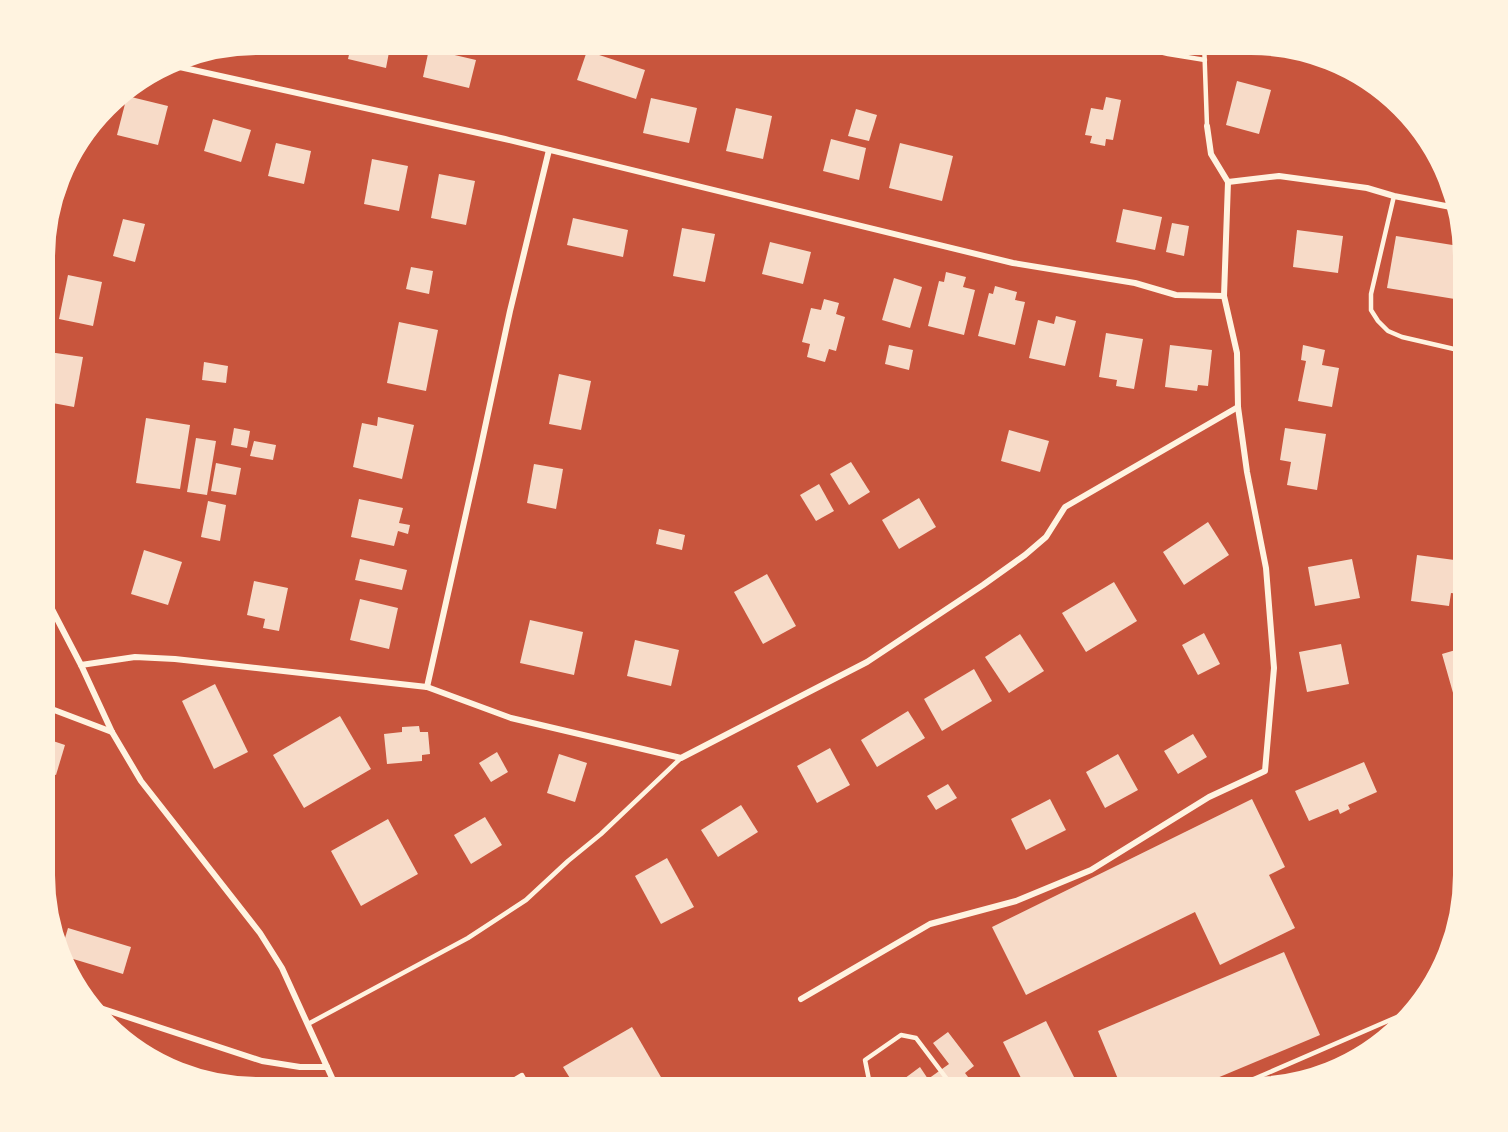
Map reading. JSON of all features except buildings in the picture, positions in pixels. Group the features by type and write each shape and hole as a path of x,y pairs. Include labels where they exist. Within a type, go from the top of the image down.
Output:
{"street":[{"path":"179,67 549,150 1013,263 1135,283 1176,295 1224,296"},
{"path":"801,999 930,924 1016,901 1091,870 1209,796 1265,771 1274,668 1266,568 1247,472 1238,407 1237,353 1224,296 1228,182 1212,154 1207,126"},
{"path":"427,687 510,311 549,150"},
{"path":"1228,182 1280,176 1367,188 1394,196 1450,207"},
{"path":"81,665 135,657 175,659 427,687 511,718 681,758 867,662 1024,555 1046,537 1065,507 1238,407"},
{"path":"51,607 112,732 141,781 260,933 282,969 333,1081"},
{"path":"51,709 112,732"},
{"path":"101,1008 262,1061 300,1067 327,1067"}],"lane":[{"path":"1156,51 1205,60"},
{"path":"1205,51 1207,126"},
{"path":"1394,196 1371,294 1371,310 1388,332 1402,338 1457,350"},
{"path":"308,1024 468,938 526,900 681,758"},
{"path":"1251,1081 1403,1015"},
{"path":"869,1081 865,1060 902,1035 916,1038 948,1081"},
{"path":"512,1081 522,1075 525,1081"}]}
